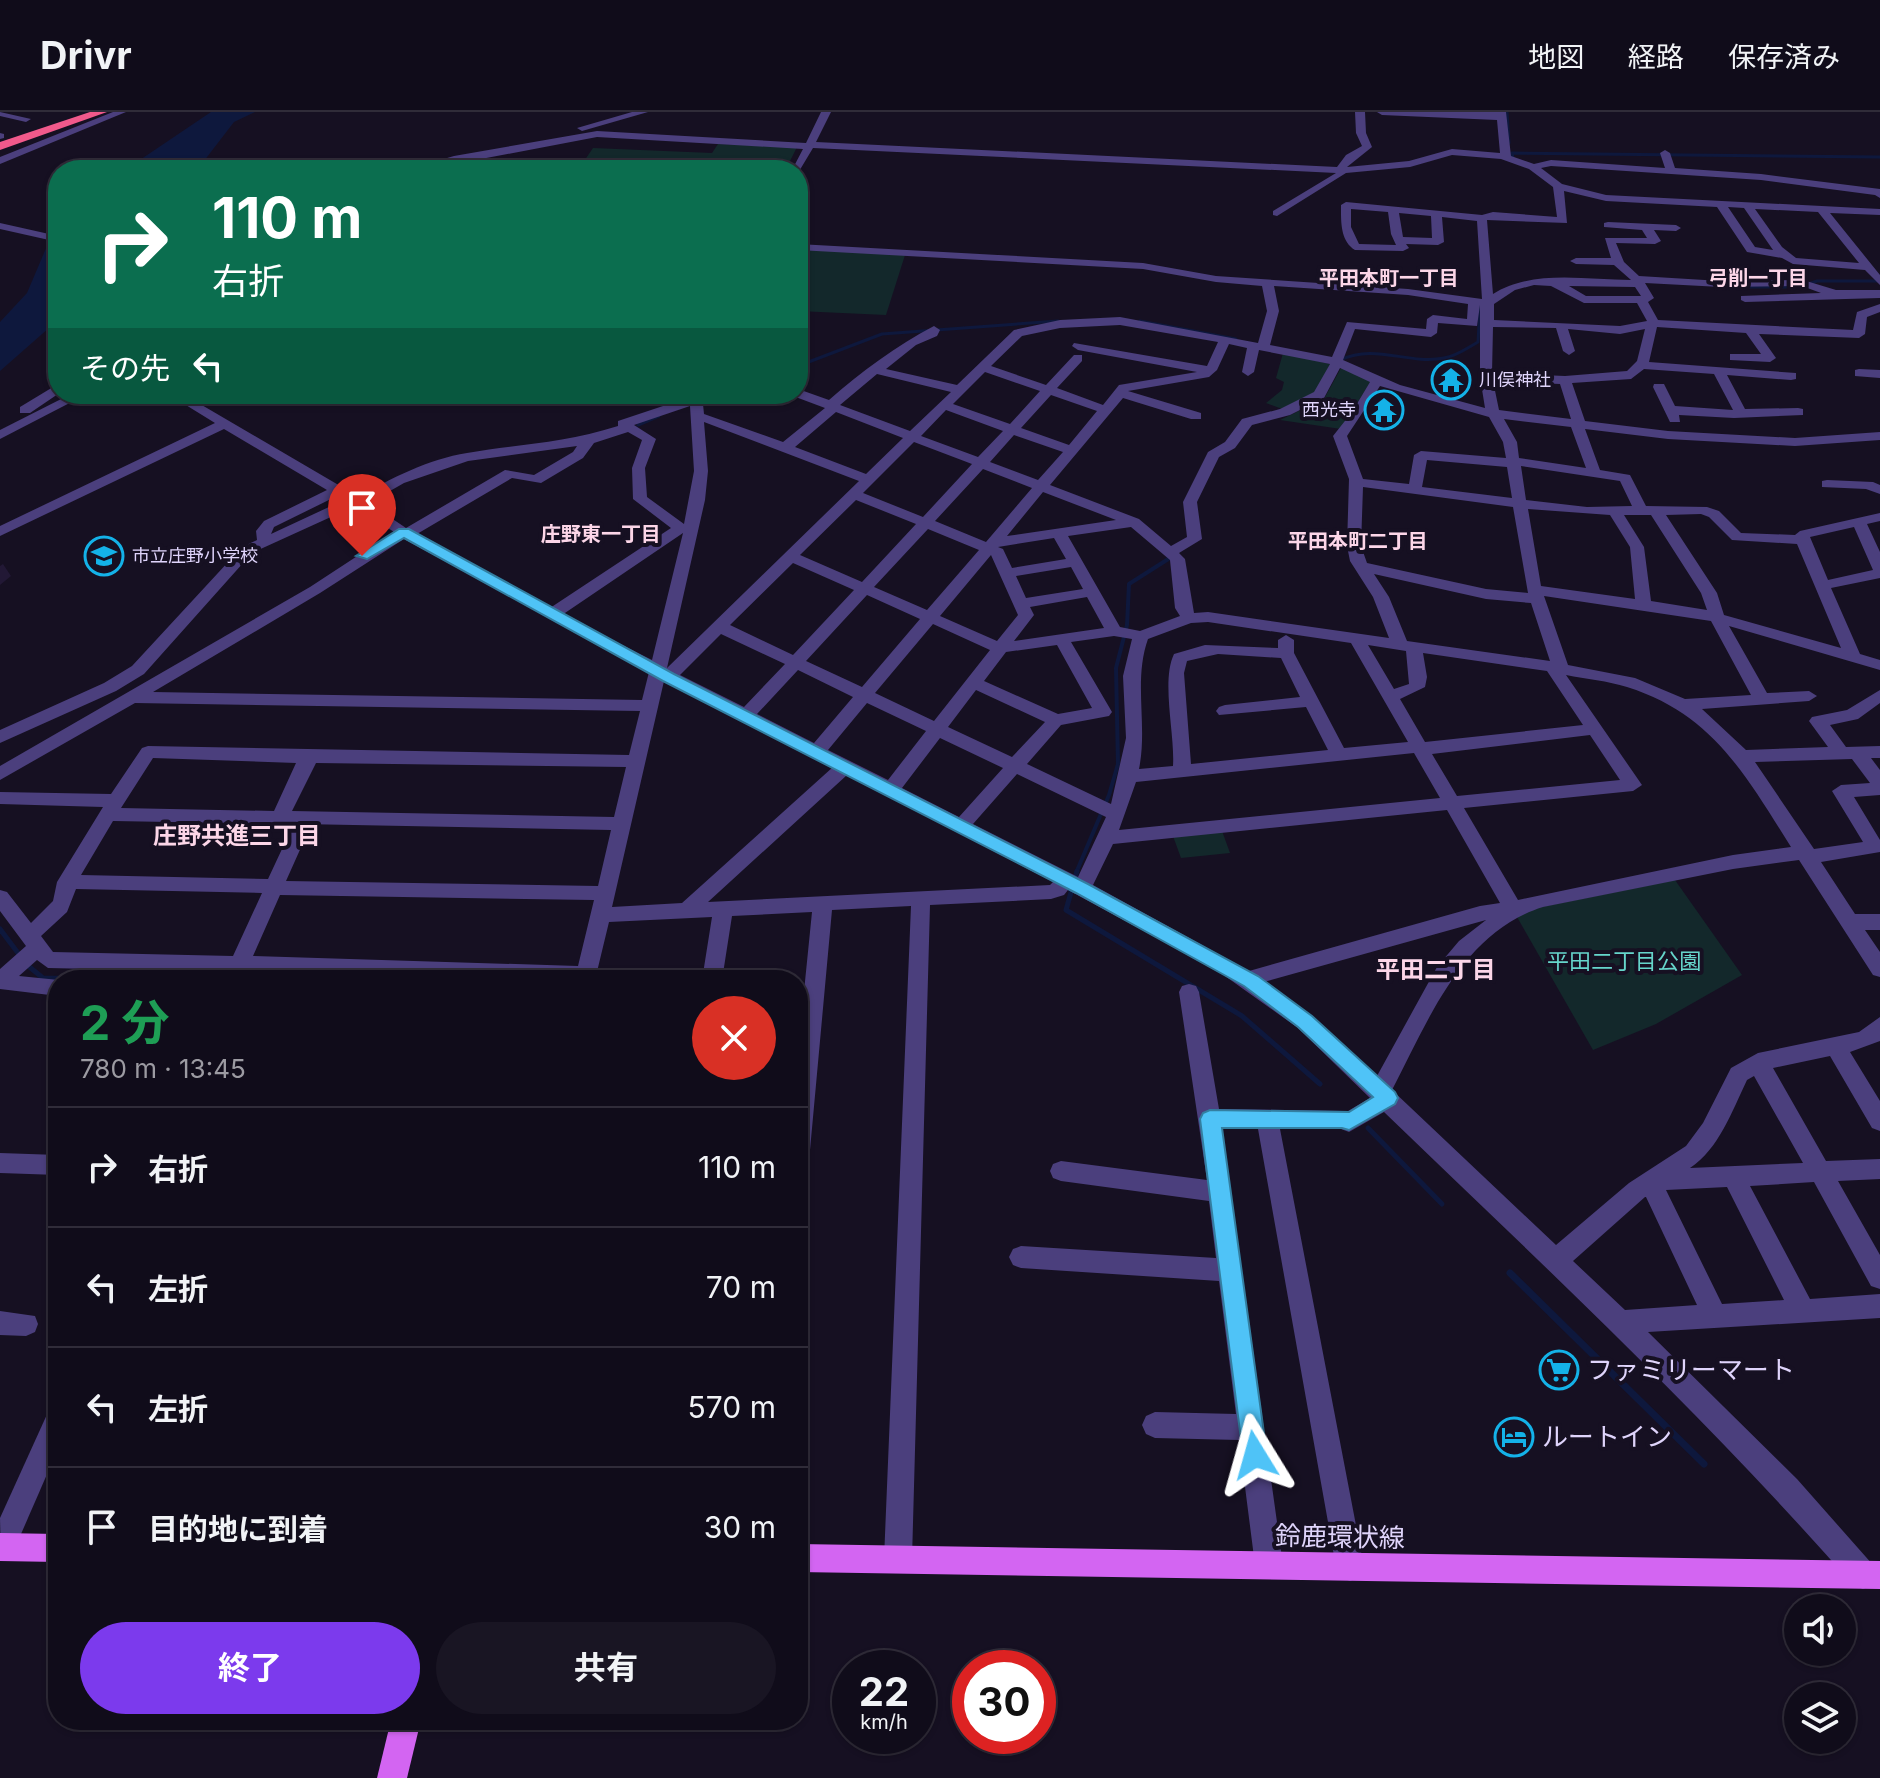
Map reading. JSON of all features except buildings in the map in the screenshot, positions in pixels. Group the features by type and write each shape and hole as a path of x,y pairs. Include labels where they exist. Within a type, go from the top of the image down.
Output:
{"highway":[{"path":"0,140 89,112"},
{"path":"0,140 101,112"}],"main road":[{"path":"1,1547 48,1548"},
{"name":"鈴鹿環状線","path":"808,1558 1872,1575"},
{"path":"392,1778 404,1730"}],"street":[{"path":"0,161 121,112"},
{"path":"448,160 643,112"},
{"path":"802,160 826,112"},
{"path":"1277,213 1341,174 1351,155 1367,145 1361,133 1360,112"},
{"path":"1382,112 1502,115 1506,157"},
{"path":"0,113 26,119"},
{"path":"451,160 597,134 1342,170 1410,164 1452,152 1506,157 1533,167 1558,186 1621,199 1880,212"},
{"path":"436,160 498,142 497,138"},
{"path":"1666,154 1671,172"},
{"path":"1533,167 1551,163 1761,177 1878,192 1880,195"},
{"path":"1386,205 1403,248 1355,247 1346,227 1346,205 1386,205 1482,218 1493,215 1563,221 1558,186"},
{"path":"1621,199 1626,208 1637,209"},
{"path":"1722,206 1751,250 1785,255"},
{"path":"1748,207 1793,261 1868,267"},
{"path":"1823,211 1879,280"},
{"path":"1399,240 1438,242 1436,214"},
{"path":"1108,838 1633,785 1557,668 1537,595 1518,505 1510,442 1492,410 1486,377 1488,303 1482,218"},
{"path":"1608,225 1676,228"},
{"path":"0,226 48,237"},
{"path":"1617,262 1616,251 1609,240 1655,241 1646,227"},
{"path":"808,248 1131,265 1216,279 1408,292 1488,303 1511,288 1553,281 1807,284 1835,294"},
{"path":"1553,281 1584,299 1648,298 1638,282 1617,262 1574,258 1583,273"},
{"path":"1248,372 1273,311 1267,282"},
{"path":"1745,298 1880,294"},
{"path":"1486,377 1565,380 1631,375 1645,359 1653,324 1641,300"},
{"path":"1174,555 1195,539 1190,502 1213,455 1231,450 1247,422 1285,412 1319,395 1338,360 1351,325 1431,333 1433,319 1473,323 1474,302"},
{"path":"1486,323 1620,330 1653,324 1859,334 1861,315 1880,308"},
{"path":"1734,357 1770,358 1745,329 1736,312"},
{"path":"662,674 720,627 1018,333 1060,324 1120,321 1338,360 1377,381 1411,393 1496,414 1683,436 1804,441 1878,430"},
{"path":"1561,325 1569,351"},
{"path":"786,447 867,373 876,370 912,342 933,332"},
{"path":"815,753 1124,388 1205,374 1211,370 1225,340"},
{"path":"745,717 1049,390 1078,352 1211,370"},
{"path":"1641,365 1791,376"},
{"path":"983,367 1106,410"},
{"path":"876,370 960,390"},
{"path":"1719,372 1741,413 1794,417 1804,441"},
{"path":"1859,373 1878,375"},
{"path":"1565,380 1595,474"},
{"path":"1377,381 1358,414 1340,436 1355,482 1354,546 1408,648 1419,677 1417,687 1390,697"},
{"path":"1659,387 1683,436"},
{"path":"1121,393 1196,416"},
{"path":"0,426 48,395"},
{"path":"808,397 1134,522 1174,555 1183,608 1189,618"},
{"path":"0,435 61,404"},
{"path":"191,404 405,533 551,615 1074,884 1251,981 1305,1022 1384,1095 1620,1322 1872,1575"},
{"path":"0,737 138,670 242,555 263,538 351,499 466,457 517,453 589,440 696,405"},
{"path":"696,405 707,418 869,480"},
{"path":"587,970 649,706 662,674 687,528 701,471 696,405"},
{"path":"944,405 1071,450"},
{"path":"1670,410 1734,414"},
{"path":"0,532 224,424"},
{"path":"625,426 649,439 641,452 637,471 640,499 687,528"},
{"path":"0,774 510,473 536,480 578,455 589,440"},
{"path":"1415,489 1421,455 1514,462 1625,478 1709,593 1762,699"},
{"path":"1355,482 1518,505 1615,512 1702,510 1714,514 1737,537 1803,540"},
{"path":"1827,484 1868,485 1880,490"},
{"path":"1563,492 1568,509"},
{"path":"854,494 992,545 1134,522"},
{"path":"1615,512 1637,547 1644,605"},
{"path":"1853,657 1802,536 1880,517"},
{"path":"1859,522 1880,538"},
{"path":"1822,586 1880,571 1859,522"},
{"path":"551,615 687,528"},
{"path":"599,915 1051,892 1074,884 1108,838 1108,810 1130,776 1135,727 1128,633 1092,592 1059,533"},
{"path":"992,545 998,552 1038,644"},
{"path":"792,557 1000,648 1128,633 1189,618 1208,617 1557,668 1629,682 1683,705 1725,737 1742,756 1880,969"},
{"path":"1007,573 1075,562"},
{"path":"1363,567 1486,594 1537,595 1698,612 1880,665"},
{"path":"890,790 1000,648 1024,609 1092,592"},
{"path":"720,627 1108,810"},
{"path":"1285,630 1286,653 1339,755"},
{"path":"974,683 1056,720 1103,712 1062,640"},
{"path":"1357,640 1513,909"},
{"path":"1182,772 1181,712 1176,673 1180,658 1211,648 1248,653 1286,653"},
{"path":"1818,721 1852,715 1880,695"},
{"path":"1683,705 1804,696 1818,721 1880,783"},
{"path":"131,697 649,706"},
{"path":"79,701 102,714"},
{"path":"1225,711 1311,701"},
{"path":"961,826 1056,720"},
{"path":"1130,776 1595,729"},
{"path":"48,987 1,980 49,922 68,891 67,882 148,752 636,761"},
{"path":"1742,756 1880,752"},
{"path":"284,818 305,763 312,757"},
{"path":"685,912 844,767"},
{"path":"1251,981 1259,974 1480,913 1513,909 1543,900 1733,862 1878,847 1841,791 1880,789"},
{"path":"0,798 284,818 620,824"},
{"path":"239,964 298,834 284,818"},
{"path":"67,882 603,893"},
{"path":"0,897 48,960 239,964 268,970"},
{"path":"898,1559 921,898"},
{"path":"808,1058 823,904"},
{"path":"714,970 723,909"},
{"path":"1210,1119 1344,1119 1349,1122 1384,1095 1444,973 1466,947 1513,909"},
{"path":"1850,922 1880,922"},
{"path":"422,970 505,970"},
{"path":"1189,992 1210,1119 1269,1565"},
{"path":"1555,1261 1637,1190 1654,1182 1694,1153 1711,1130 1739,1074 1758,1062 1863,1040 1876,1033 1880,1026"},
{"path":"1835,1046 1880,1121"},
{"path":"1758,1062 1880,1278"},
{"path":"1267,1119 1350,1567"},
{"path":"0,1163 48,1165"},
{"path":"1654,1182 1880,1169"},
{"path":"1061,1171 1220,1192"},
{"path":"1734,1177 1803,1311"},
{"path":"1654,1182 1715,1316"},
{"path":"1021,1257 1230,1270"},
{"path":"1620,1322 1880,1306"},
{"path":"0,1323 26,1324"},
{"path":"1155,1425 1251,1427"},
{"path":"1,1547 48,1441"}],"green space":[{"path":"718,144 797,147 790,160 585,160 593,148 712,153"},
{"path":"808,250 905,255 886,315 808,311"},
{"path":"1283,353 1330,364 1317,393 1285,410 1266,403 1282,390 1284,382 1276,378"},
{"path":"1341,368 1371,381 1341,429 1280,420 1324,399"},
{"path":"1222,831 1230,853 1181,858 1173,836"},
{"name":"平田二丁目公園","path":"1675,880 1742,975 1656,1024 1593,1050 1517,917 1536,908"}],"water":[{"path":"211,112 255,112 234,122 205,160 140,160"},
{"path":"48,244 48,329 0,371 0,322 27,293"}],"waterway":[{"path":"1507,112 1509,143"},
{"path":"1509,157 1513,158 1512,153 1880,157"},
{"path":"1747,287 1800,287 1817,281 1880,281"},
{"path":"1340,360 1366,354 1417,359 1453,356 1478,342 1480,307"},
{"path":"808,362 882,334 1058,321"},
{"path":"1140,321 1236,339"},
{"path":"638,425 659,416"},
{"path":"1076,873 1109,795 1118,764 1116,668 1127,625 1129,584 1173,556 1170,558"},
{"path":"1077,871 1066,910 1242,1016 1320,1084"},
{"path":"0,929 21,957"},
{"path":"27,965 43,978 48,978"},
{"path":"1368,1128 1442,1204"},
{"path":"1510,1273 1704,1464"}],"place":[{"name":"川俣神社","path":"1451,380"},
{"name":"西光寺","path":"1384,410"},
{"name":"市立庄野小学校","path":"104,556"},
{"name":"ファミリーマート","path":"1559,1370"},
{"name":"ルートイン","path":"1514,1437"}],"district":[{"name":"平田本町一丁目","path":"1389,278"},
{"name":"弓削一丁目","path":"1758,278"},
{"name":"庄野東一丁目","path":"601,534"},
{"name":"平田本町二丁目","path":"1358,541"},
{"name":"庄野共進三丁目","path":"237,836"},
{"name":"平田二丁目","path":"1436,970"}],"route":[{"path":"362,556 404,532 668,677 1082,888 1251,981 1305,1022 1388,1098 1349,1122 1344,1119 1210,1119 1255,1455"}]}
